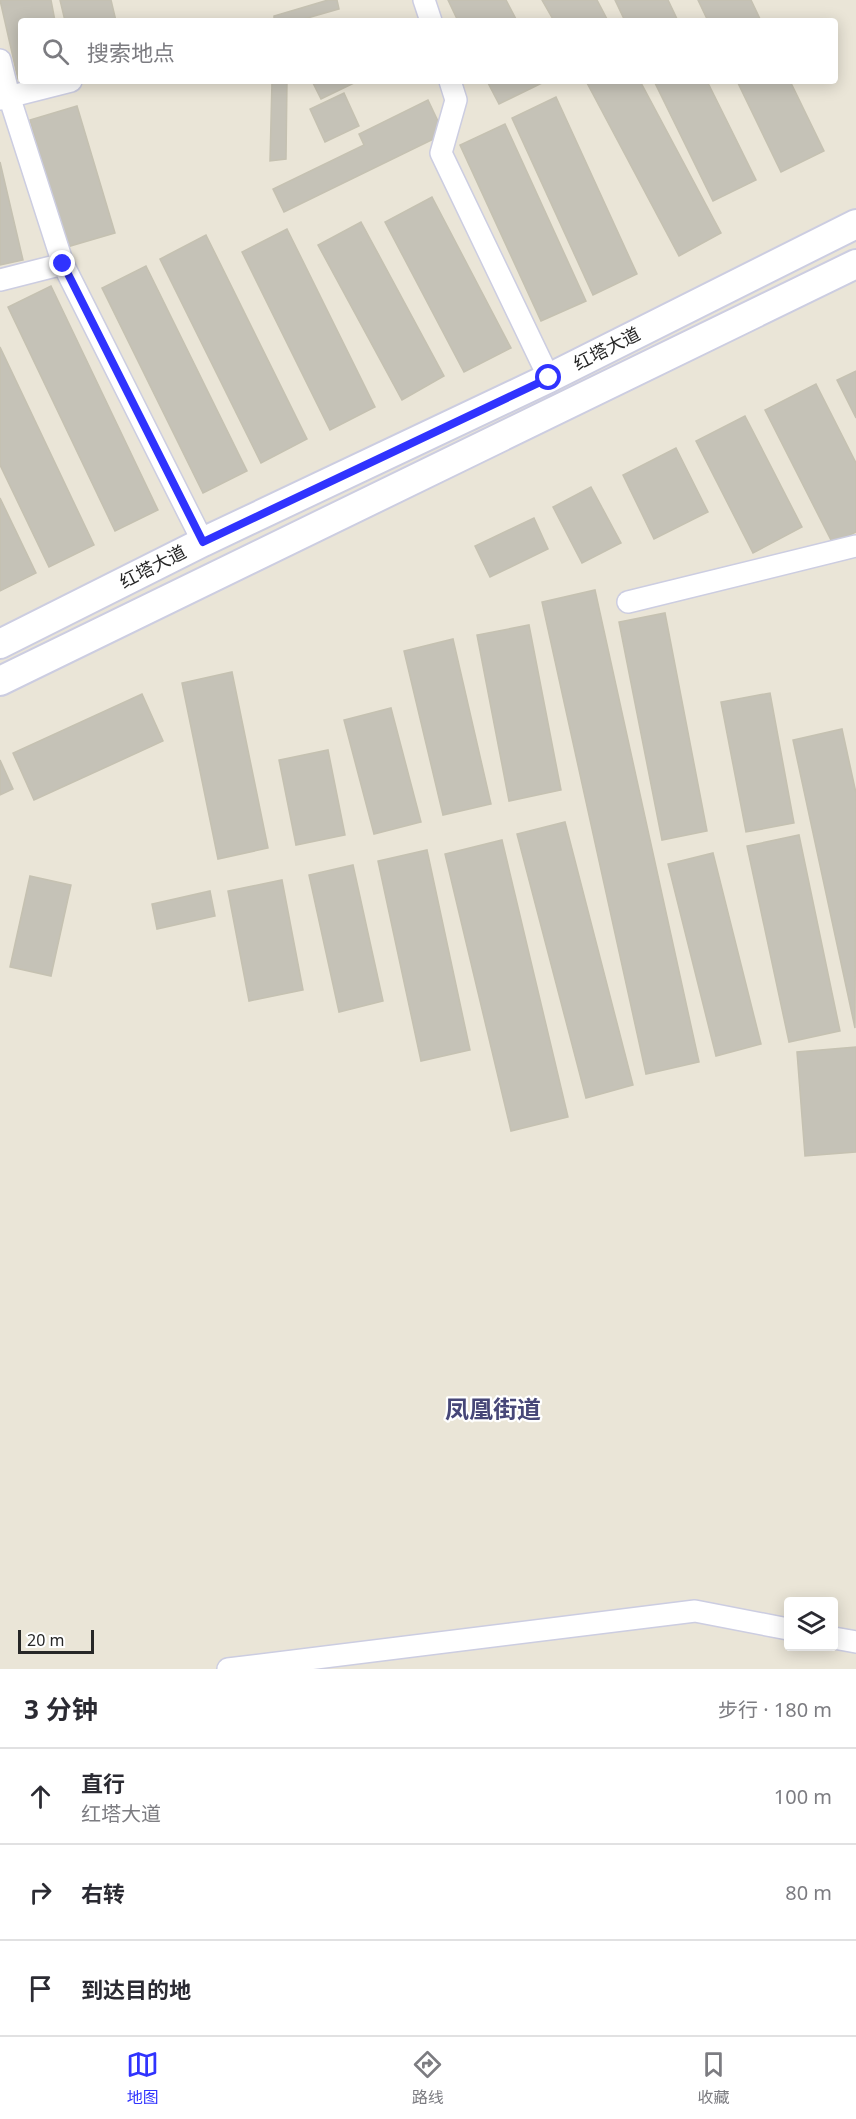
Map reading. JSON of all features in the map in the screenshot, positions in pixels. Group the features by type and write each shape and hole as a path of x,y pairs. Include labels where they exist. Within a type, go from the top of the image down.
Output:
{"main road":[{"name":"红塔大道","path":"0,644 203,542 549,378 856,224"},
{"name":"红塔大道","path":"0,681 856,264"}],"street":[{"path":"424,0 430,18"},
{"path":"0,60 5,97 63,264 203,542"},
{"path":"5,97 59,84"},
{"path":"451,84 456,100 441,153 549,378"},
{"path":"0,280 63,264"},
{"path":"628,602 856,546"},
{"path":"228,1669 694,1611 784,1628"},
{"path":"838,1639 856,1642"}],"building":[{"path":"0,0 51,0 54,18 18,18 18,79"},
{"path":"60,0 111,0 115,18 64,18"},
{"path":"328,0 337,0 339,9 308,18 274,18 274,16"},
{"path":"448,0 506,0 515,18 457,18"},
{"path":"542,0 597,0 606,18 552,18"},
{"path":"615,0 668,0 677,18 624,18"},
{"path":"698,0 751,0 760,18 707,18"},
{"path":"272,84 287,84 286,159 270,161"},
{"path":"314,84 352,84 321,99"},
{"path":"489,84 540,84 499,104"},
{"path":"588,84 642,84 721,233 679,256"},
{"path":"655,84 708,84 756,180 713,201"},
{"path":"738,84 791,84 824,151 781,172"},
{"path":"344,93 359,126 325,142 310,109"},
{"path":"556,97 637,274 593,295 512,118"},
{"path":"428,100 444,134 284,212 273,189 364,145 359,134"},
{"path":"77,106 115,233 67,247 30,120"},
{"path":"505,124 586,301 541,321 460,145"},
{"path":"0,162 23,260 0,265"},
{"path":"432,197 511,348 464,372 385,222"},
{"path":"361,222 444,376 402,400 318,245"},
{"path":"287,229 375,407 330,430 242,252"},
{"path":"206,235 307,439 261,463 160,259"},
{"path":"146,266 247,471 203,493 102,288"},
{"path":"51,286 158,510 115,531 8,307"},
{"path":"0,347 94,545 49,567 0,465"},
{"path":"856,371 856,418 837,380"},
{"path":"816,384 856,463 856,532 833,544 765,410"},
{"path":"745,416 802,527 753,553 696,441"},
{"path":"676,448 708,512 654,539 623,475"},
{"path":"591,487 621,543 582,563 553,507"},
{"path":"0,498 36,573 0,591"},
{"path":"534,518 548,549 490,577 475,546"},
{"path":"595,590 699,1062 646,1074 542,602"},
{"path":"665,613 707,831 662,840 619,622"},
{"path":"529,625 561,790 509,801 477,635"},
{"path":"453,639 491,804 443,815 404,651"},
{"path":"232,672 268,848 218,859 182,683"},
{"path":"770,693 794,823 746,832 721,702"},
{"path":"142,694 163,741 34,800 13,753"},
{"path":"391,708 421,822 374,834 344,720"},
{"path":"842,729 856,793 855,1028 793,740"},
{"path":"328,750 345,835 296,845 279,760"},
{"path":"0,760 13,789 0,795"},
{"path":"565,822 633,1085 586,1098 517,834"},
{"path":"799,835 840,1031 789,1042 747,846"},
{"path":"502,840 568,1117 511,1131 445,854"},
{"path":"427,850 470,1050 421,1061 378,861"},
{"path":"713,853 761,1044 716,1056 668,864"},
{"path":"353,865 383,1001 339,1012 309,875"},
{"path":"30,876 71,885 51,976 10,967"},
{"path":"282,880 303,990 249,1001 228,891"},
{"path":"210,891 215,916 157,929 152,904"},
{"path":"856,1047 856,1152 805,1156 797,1052"}],"district":[{"name":"凤凰街道","path":"493,1410"}],"route":[{"path":"63,264 203,542 549,378"}]}
